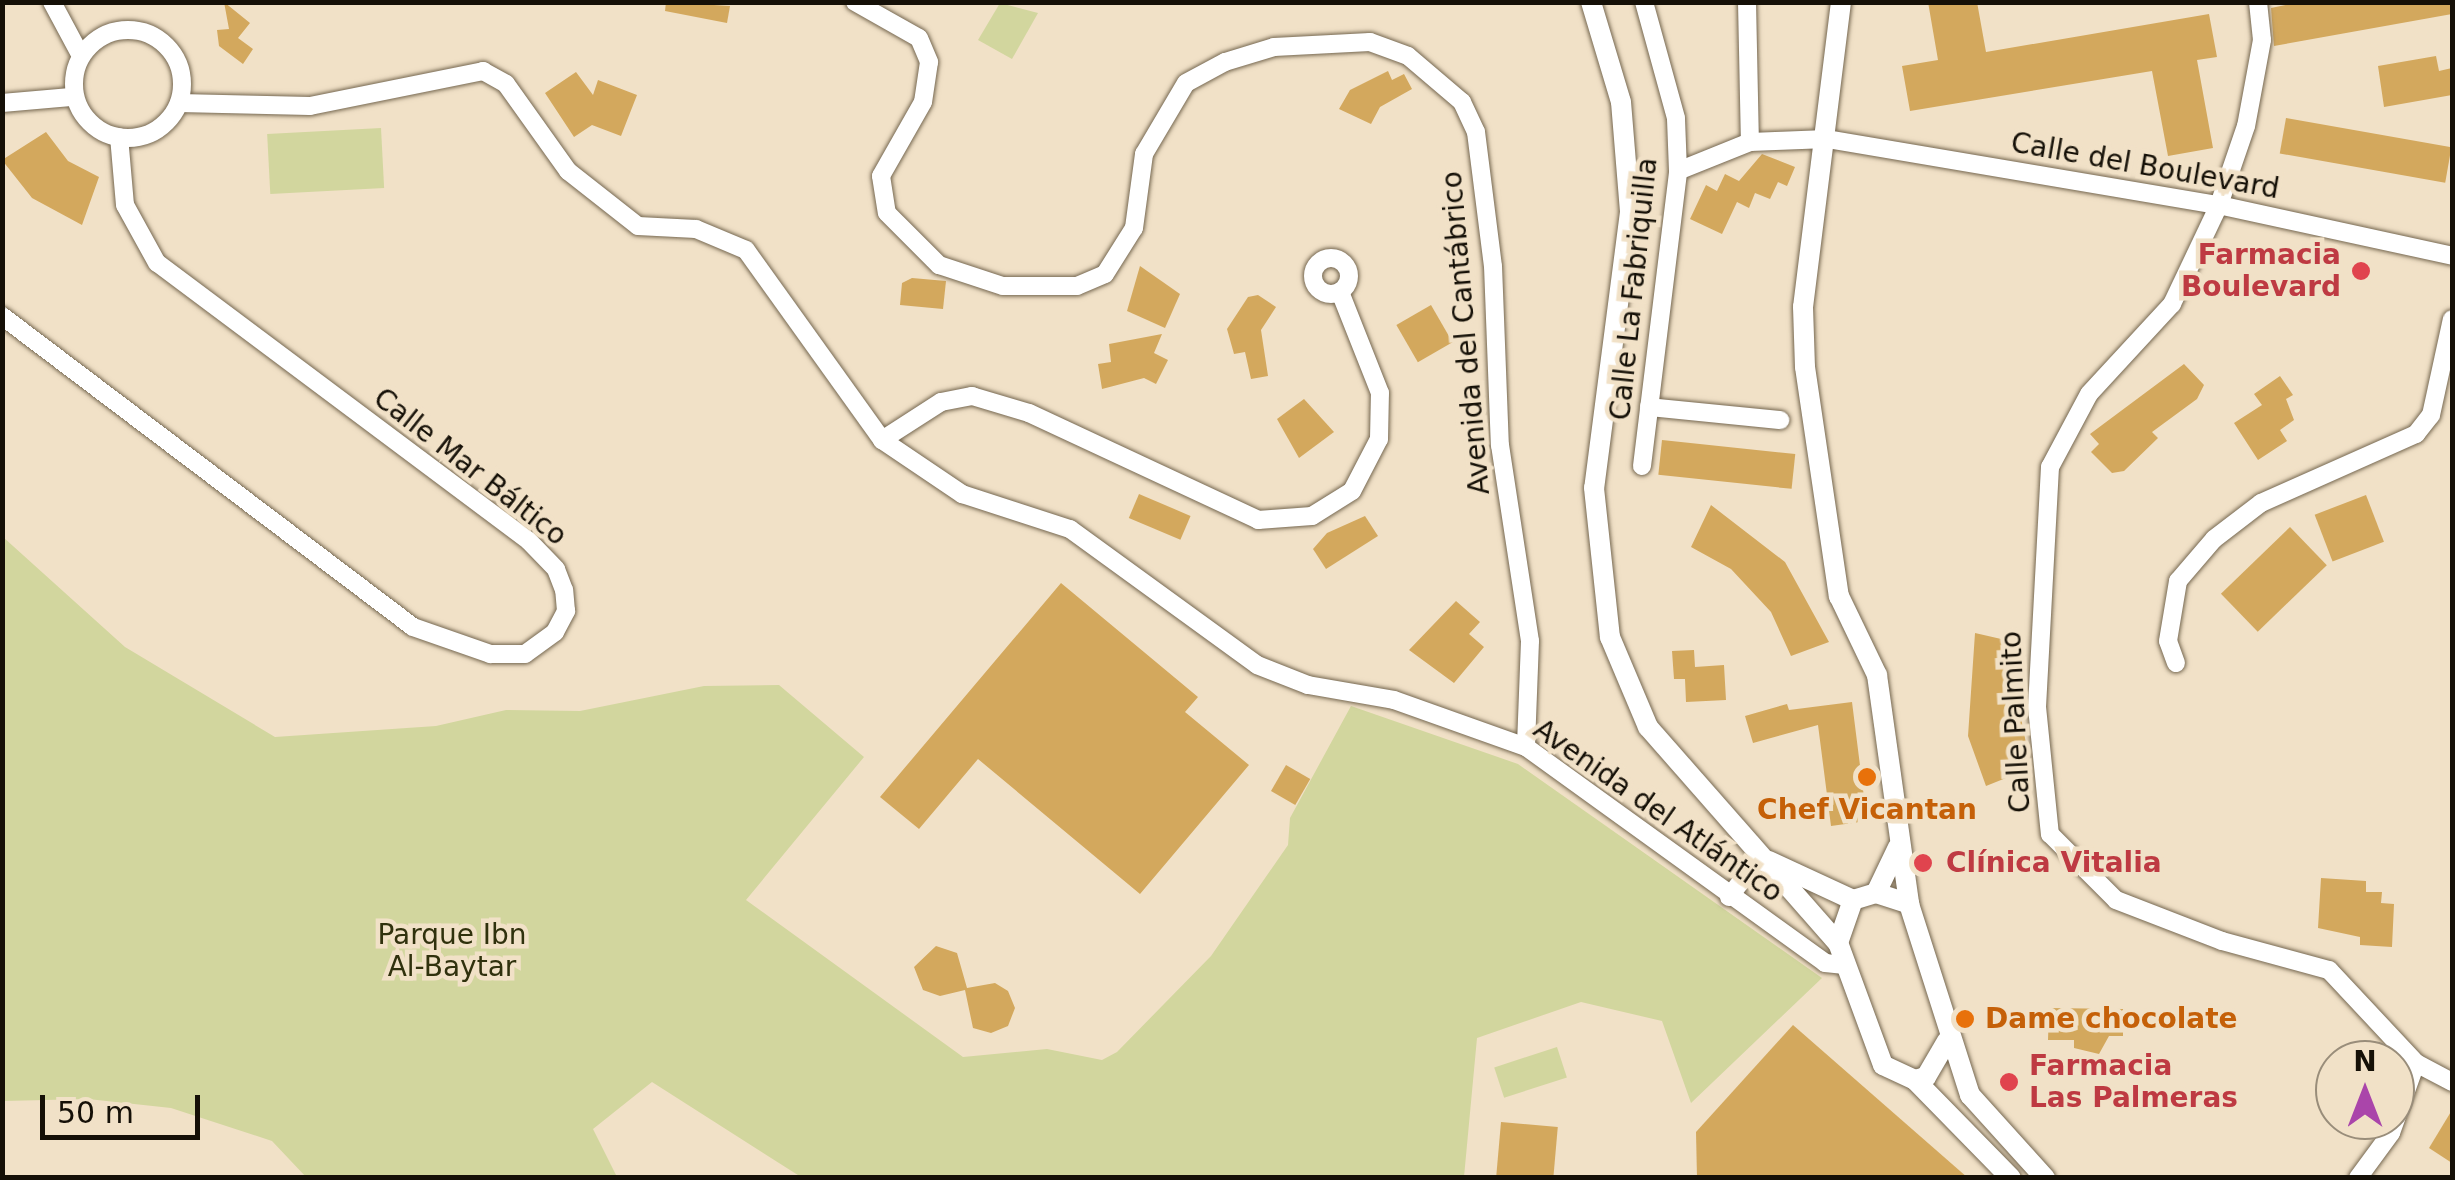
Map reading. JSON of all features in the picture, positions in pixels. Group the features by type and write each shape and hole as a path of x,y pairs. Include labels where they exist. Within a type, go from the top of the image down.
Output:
{"street":[{"path":"52,2 81,56 70,96"},
{"name":"Avenida del Cantábrico","path":"855,2 918,38 929,62 922,102 881,176 887,212 938,264 1002,286 1076,286 1105,274 1134,228 1144,154 1186,83 1225,62 1274,46 1370,42 1408,56 1462,102 1476,132 1486,209 1500,445 1530,641 1526,747"},
{"path":"1591,2 1621,102 1630,212 1594,488 1610,637 1648,727 1838,943 1878,1057 1915,1080 2011,1178"},
{"name":"Calle La Fabriquilla","path":"1642,466 1678,172 1676,118 1644,2"},
{"path":"1678,172 1750,142 1746,2"},
{"path":"1841,2 1803,307 1806,367 1839,596 1878,675 1898,847 1909,904 1948,1041 1970,1096 2045,1178"},
{"name":"Calle Palmito","path":"2258,2 2262,40 2246,126 2219,205 2172,304 2089,394 2050,467 2038,706 2050,834 2116,900 2222,941 2329,970 2416,1063 2452,1082"},
{"path":"70,96 87,119 118,137 155,131 179,103 180,68 160,39 126,29 81,56"},
{"name":"Avenida del Atlántico","path":"179,103 310,106 483,71 506,84 568,171 638,226 696,229 746,250 882,440 962,494 1070,529 1257,666 1308,685 1394,700 1526,747 1825,963 1845,964"},
{"path":"2,103 70,96"},
{"name":"Calle Mar Báltico","path":"2,316 413,627 490,654 525,654 555,632 566,611 564,590 556,569 529,542 158,263 125,205 118,137"},
{"name":"Calle del Boulevard","path":"1750,142 1826,139 2219,205 2452,256"},
{"path":"882,440 941,402 972,396 1029,414 1258,520 1312,516 1352,491 1379,439 1380,393 1340,292"},
{"path":"2176,663 2168,641 2178,581 2214,539 2261,504 2416,434 2431,414 2452,319"},
{"path":"1649,408 1780,420"},
{"path":"1876,894 1898,847"},
{"path":"1729,897 1760,857"},
{"path":"1760,857 1854,900 1876,894 1909,904"},
{"path":"1838,943 1854,900"},
{"path":"1915,1080 1936,1068 1948,1041"},
{"path":"2358,1178 2391,1133 2416,1063"}],"green space":[{"path":"1000,3 1038,13 1012,59 978,40"},
{"path":"381,128 384,188 270,194 267,134"},
{"name":"Parque Ibn Al-Baytar","path":"3,537 125,647 275,737 436,726 506,710 580,711 704,686 779,685 864,757 746,900 963,1057 1047,1049 1102,1060 1117,1052 1211,956 1288,845 1290,818 1351,706 1518,764 1822,978 1691,1103 1662,1021 1581,1002 1477,1038 1464,1177 801,1177 652,1082 593,1129 617,1177 306,1177 272,1141 171,1108 88,1099 3,1101"},
{"path":"1557,1047 1567,1077 1504,1098 1494,1067"}],"building":[{"path":"224,2 250,23 238,38 253,49 243,64 219,46 217,30 229,29"},
{"path":"666,2 730,6 727,23 665,11"},
{"path":"1928,2 1977,2 1986,52 2209,14 2217,57 2197,60 2213,148 2168,156 2152,71 1910,111 1902,66 1938,60"},
{"path":"2300,2 2452,2 2452,14 2274,46 2271,8"},
{"path":"2436,56 2439,71 2452,68 2452,95 2384,107 2378,66"},
{"path":"1388,71 1392,80 1404,74 1412,89 1380,107 1371,124 1339,109 1350,90"},
{"path":"576,72 593,95 598,80 637,95 621,136 592,125 574,137 545,93"},
{"path":"2286,118 2451,147 2445,183 2280,153"},
{"path":"46,132 68,161 99,177 82,225 32,198 2,160"},
{"path":"1762,154 1795,167 1787,186 1778,182 1770,199 1755,193 1749,208 1737,202 1722,234 1690,219 1706,185 1717,191 1725,174 1739,181"},
{"path":"1140,266 1180,294 1165,328 1127,311"},
{"path":"912,278 946,281 943,309 900,305 902,283"},
{"path":"1258,295 1276,307 1261,330 1268,376 1251,379 1245,352 1234,354 1227,329 1248,297"},
{"path":"1431,305 1452,342 1418,362 1396,325"},
{"path":"1162,334 1154,353 1168,360 1156,384 1144,378 1102,389 1098,364 1111,362 1109,344"},
{"path":"2184,364 2204,385 2197,399 2152,432 2158,438 2124,471 2112,473 2091,452 2099,444 2090,434"},
{"path":"2280,376 2293,395 2286,399 2294,420 2280,430 2287,441 2258,460 2234,423 2262,405 2254,394"},
{"path":"1304,399 1334,432 1299,458 1277,419"},
{"path":"1662,440 1795,454 1792,489 1658,475"},
{"path":"1139,494 1191,516 1180,540 1129,518"},
{"path":"2366,495 2384,542 2333,561 2315,515"},
{"path":"1711,505 1785,562 1829,642 1791,656 1771,612 1731,569 1691,547"},
{"path":"1365,516 1378,536 1326,569 1313,549 1327,533"},
{"path":"2290,527 2327,565 2258,632 2221,594"},
{"path":"1061,583 1198,697 1185,712 1249,765 1140,894 978,759 919,829 880,797"},
{"path":"1456,601 1480,622 1469,634 1484,647 1454,683 1409,650"},
{"path":"1975,633 2023,644 2015,688 2031,768 1986,786 1968,736"},
{"path":"1694,650 1695,667 1724,665 1726,700 1686,702 1685,679 1674,679 1672,651"},
{"path":"1852,702 1867,821 1831,826 1818,725 1753,743 1745,716 1787,704 1789,710"},
{"path":"1286,765 1310,779 1295,805 1271,791"},
{"path":"2321,878 2366,881 2366,892 2382,892 2381,903 2394,904 2392,947 2360,945 2360,937 2318,928"},
{"path":"936,946 957,953 967,988 995,983 1008,991 1015,1008 1008,1026 991,1033 973,1028 965,990 940,996 923,990 914,967"},
{"path":"2049,1008 2123,1009 2123,1036 2109,1036 2099,1054 2074,1048 2074,1040 2048,1040"},
{"path":"1793,1025 1968,1178 1697,1178 1696,1132"},
{"path":"2452,1110 2452,1163 2429,1148"},
{"path":"1501,1122 1558,1127 1553,1178 1496,1178"}],"place":[{"name":"Farmacia Boulevard","path":"2361,271"},
{"name":"Chef Vicantan","path":"1867,777"},
{"name":"Clínica Vitalia","path":"1923,863"},
{"name":"Dame chocolate","path":"1965,1019"},
{"name":"Farmacia Las Palmeras","path":"2009,1082"}]}
